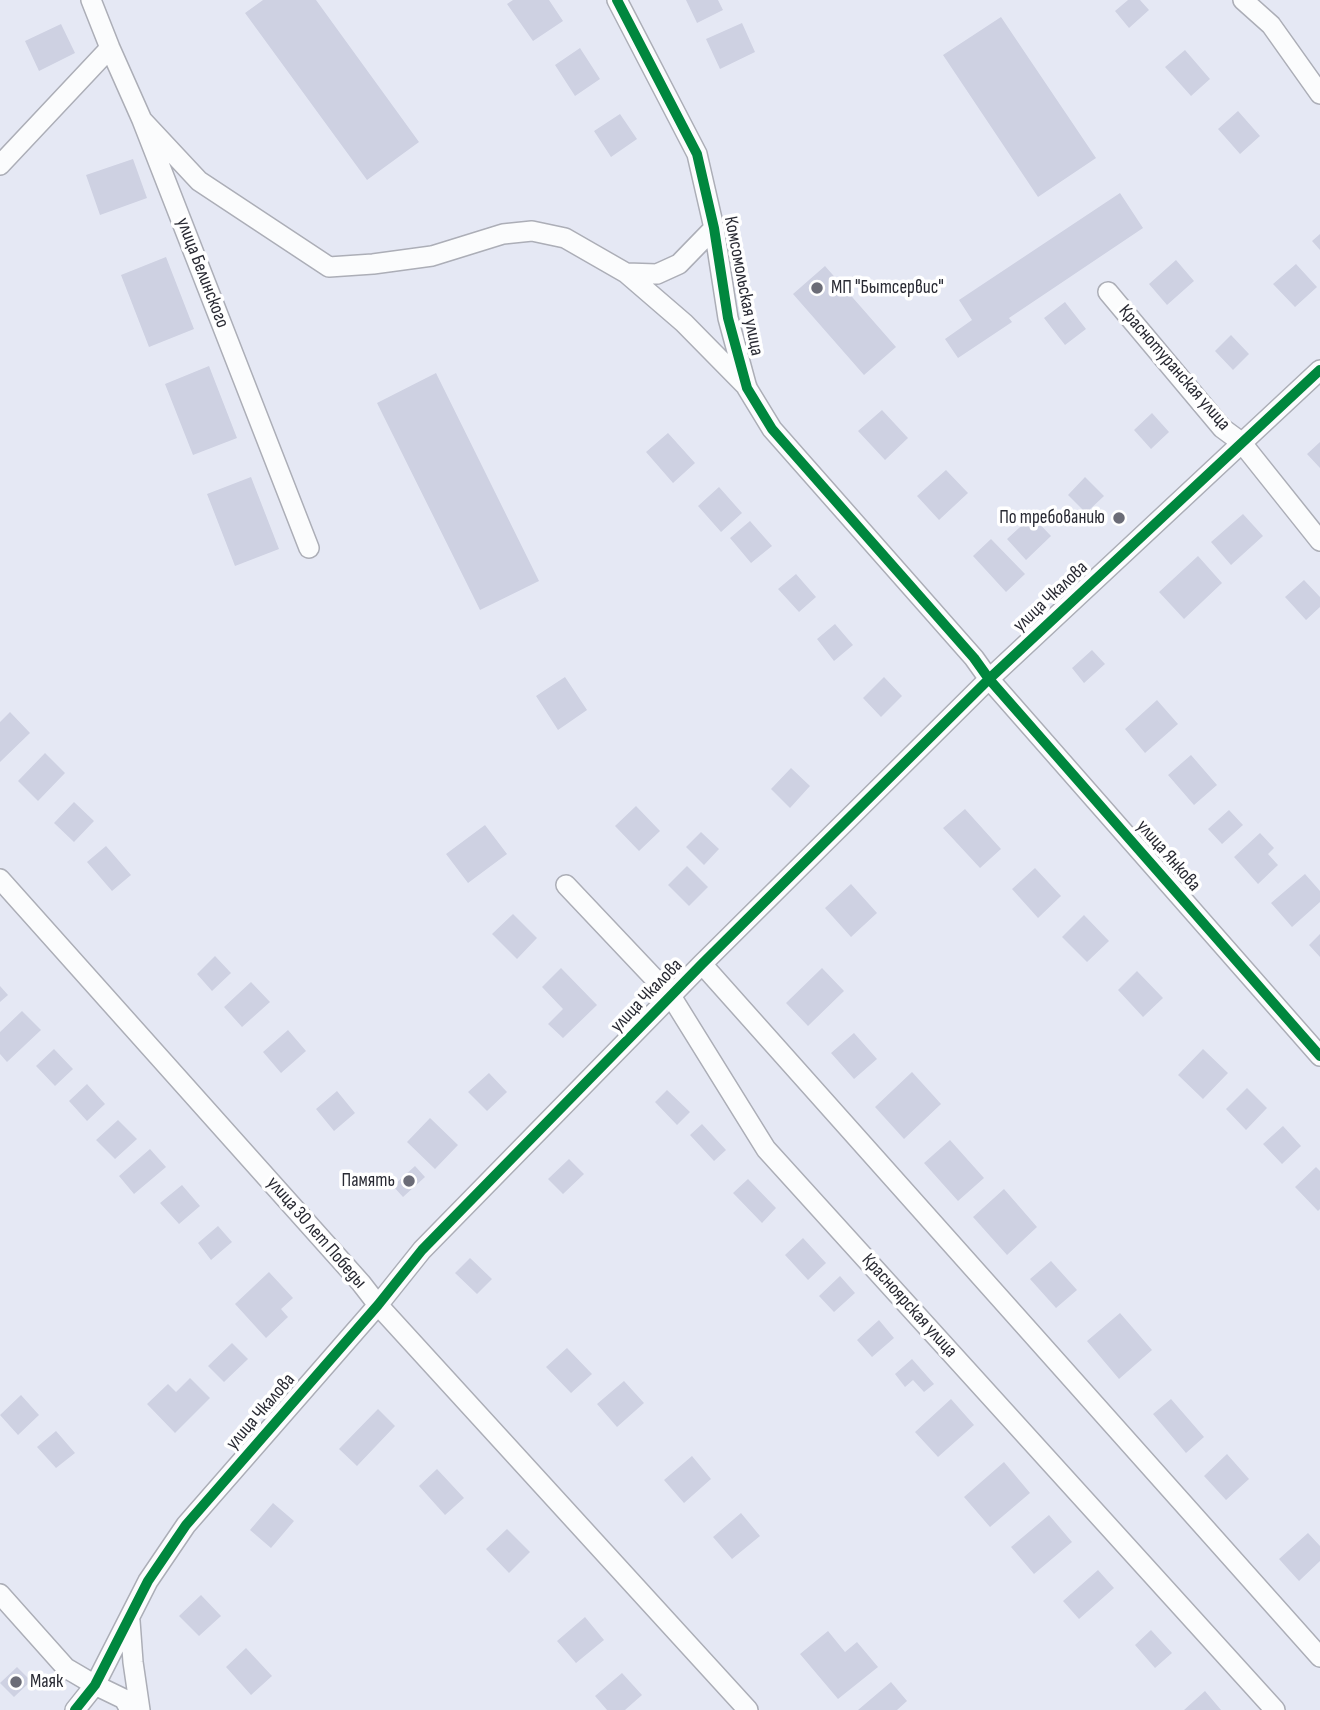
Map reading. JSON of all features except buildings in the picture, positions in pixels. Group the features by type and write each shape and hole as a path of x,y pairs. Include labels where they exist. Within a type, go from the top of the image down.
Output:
{"street":[{"name":"улица Белинского","path":"91,0 142,120 309,548"},
{"name":"Комсомольская улица","path":"617,0 697,153 714,228 728,318 747,387 772,429 989,680"},
{"path":"1243,0 1270,25 1320,94"},
{"path":"0,165 110,48"},
{"path":"142,120 199,181 329,267 432,256 503,234 532,231 565,238 626,273 684,323 747,387"},
{"path":"626,273 657,274 679,264 714,228"},
{"name":"Краснотуранская улица","path":"1108,292 1222,428 1241,442 1320,541"},
{"name":"улица Чкалова","path":"75,1710 95,1685 148,1581 187,1525 422,1251 702,964 989,680 1320,370"},
{"name":"улица Янкова","path":"989,680 1320,1056"},
{"name":"улица 30 лет Победы","path":"0,879 378,1305 748,1710"},
{"name":"Красноярская улица","path":"566,885 671,996 766,1149 1275,1710"},
{"path":"702,964 1320,1657"},
{"path":"0,1594 66,1668 124,1699 130,1710"},
{"name":"улица Чкалова","path":"130,1619 140,1710"}],"cycle path":[{"path":"617,0 697,154 714,228 728,318 747,388 772,429 1320,1056"},
{"path":"75,1710 95,1685 148,1581 186,1525 378,1305 422,1250 702,964 989,679 1320,370"}],"place":[{"name":"МП \"Бытсервис\"","path":"817,288"},
{"name":"По требованию","path":"1119,518"},
{"name":"Память","path":"409,1181"},
{"name":"Маяк","path":"16,1682"}]}
